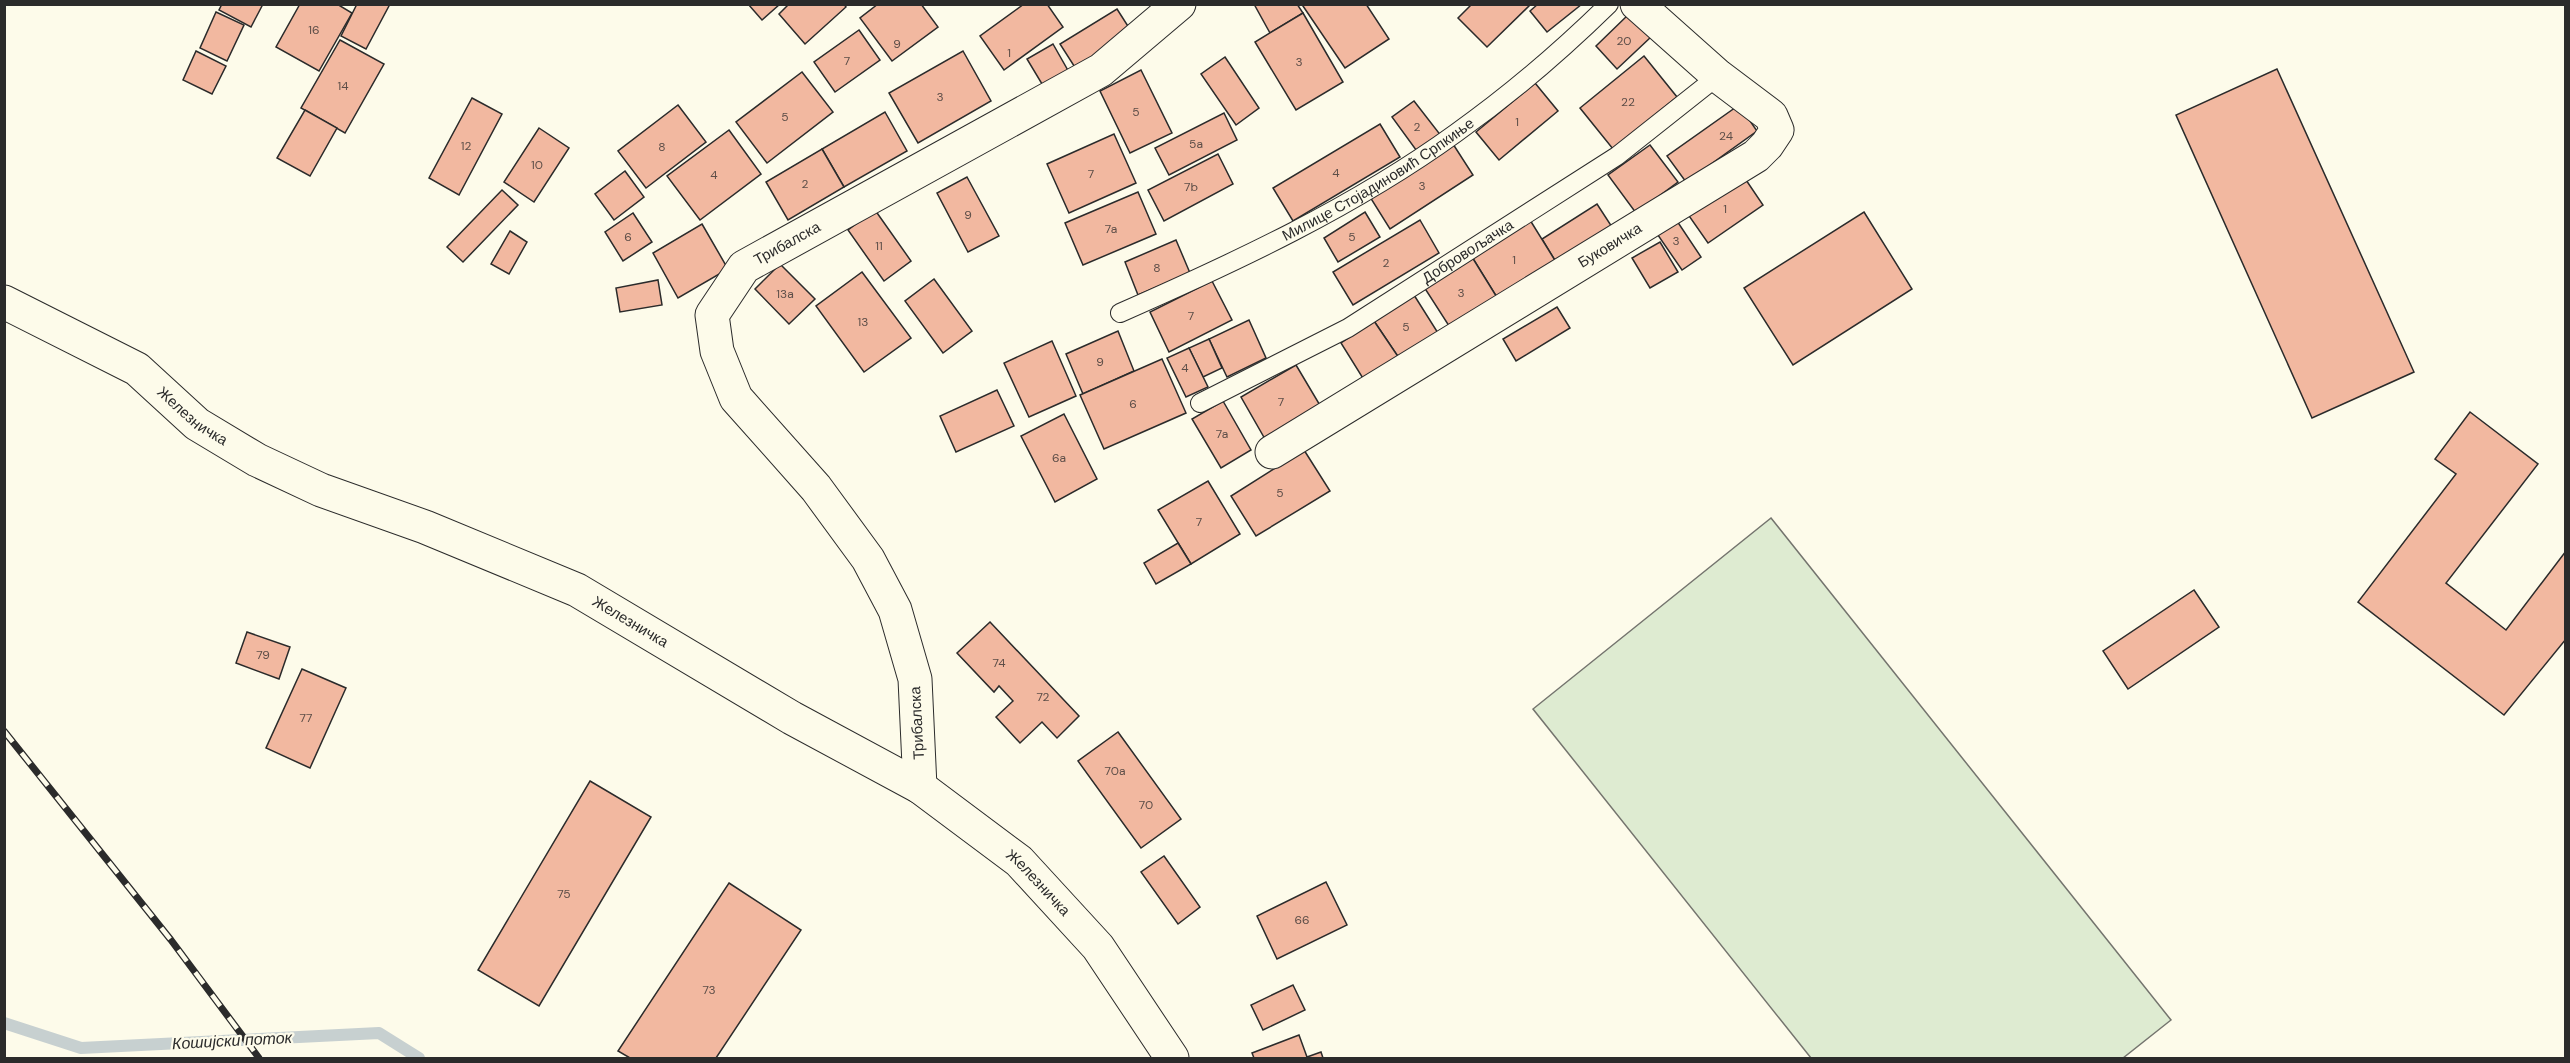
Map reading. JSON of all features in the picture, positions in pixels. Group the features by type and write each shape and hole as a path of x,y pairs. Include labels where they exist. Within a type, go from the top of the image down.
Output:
{"street":[{"name":"Буковичка","path":"1272,452 1756,156 1767,145 1777,130 1771,116 1718,76 1637,4"},
{"name":"Трибалска","path":"920,787 915,679 895,610 868,559 816,488 736,398 717,351 712,315 744,267 1101,70 1173,6"},
{"name":"Железничка","path":"4,302 137,369 197,424 257,460 321,490 425,527 577,590 792,718 920,787 1019,861 1098,947 1172,1059"}],"lane":[{"name":"Милице Стојадиновић Српкиње","path":"1120,313 1203,277 1282,237 1413,162 1509,94 1561,51 1609,4"},
{"name":"Добровољачка","path":"1200,403 1348,328 1617,156 1718,76"}],"green space":[{"path":"1771,518 2171,1020 2123,1058 1811,1058 1533,709"}],"building":[{"path":"222,4 263,4 251,27 219,10"},
{"path":"300,4 337,4 352,13 319,71 276,47"},
{"path":"357,4 390,4 366,49 341,36"},
{"path":"748,4 780,4 762,20"},
{"path":"789,4 844,4 846,7 805,44 779,14"},
{"path":"878,4 921,4 938,27 892,61 860,18"},
{"path":"1024,4 1047,4 1063,27 1004,70 980,36"},
{"path":"1254,4 1297,4 1303,13 1270,33"},
{"path":"1305,4 1366,4 1389,39 1345,68 1303,6"},
{"path":"1472,4 1531,4 1487,47 1458,18"},
{"path":"1538,4 1582,4 1547,32 1530,11"},
{"path":"1117,9 1133,34 1076,69 1060,44"},
{"path":"216,12 244,25 227,61 200,48"},
{"path":"1303,13 1343,82 1296,110 1255,42"},
{"path":"1630,13 1652,36 1617,69 1596,46"},
{"path":"859,30 880,60 835,92 814,62"},
{"path":"340,40 384,64 345,133 301,108"},
{"path":"1053,44 1070,74 1045,89 1027,59"},
{"path":"196,51 226,66 212,94 183,80"},
{"path":"963,51 991,101 918,143 889,93"},
{"path":"1644,56 1677,97 1613,149 1580,108"},
{"path":"1225,57 1259,108 1236,125 1201,74"},
{"path":"2277,69 2414,372 2312,418 2176,115"},
{"path":"1141,70 1172,133 1130,153 1100,91"},
{"path":"802,72 833,112 767,163 736,122"},
{"path":"1535,83 1558,111 1499,160 1476,132"},
{"path":"472,98 502,114 459,195 429,178"},
{"path":"1414,101 1442,137 1419,154 1392,117"},
{"path":"678,105 706,142 646,188 618,151"},
{"path":"1739,105 1757,131 1686,182 1667,156"},
{"path":"305,110 337,128 310,176 277,158"},
{"path":"885,112 907,151 844,187 822,149"},
{"path":"1224,113 1237,140 1169,175 1155,148"},
{"path":"1380,124 1400,157 1293,221 1273,188"},
{"path":"539,128 569,148 534,202 504,182"},
{"path":"729,130 761,174 700,220 667,176"},
{"path":"1114,134 1136,183 1069,213 1047,164"},
{"path":"1453,144 1473,175 1390,229 1370,197"},
{"path":"1650,145 1678,182 1636,213 1608,175"},
{"path":"822,149 844,187 788,220 766,182"},
{"path":"1218,154 1233,184 1164,221 1148,190"},
{"path":"625,171 644,197 614,220 595,194"},
{"path":"1742,174 1763,205 1708,243 1687,213"},
{"path":"967,177 999,236 968,252 937,193"},
{"path":"502,190 518,205 463,262 447,247"},
{"path":"1138,192 1156,234 1083,265 1065,223"},
{"path":"1597,204 1612,227 1556,262 1542,239"},
{"path":"875,210 911,261 884,281 848,230"},
{"path":"1365,212 1380,237 1338,262 1324,238"},
{"path":"1671,212 1701,257 1682,270 1651,225"},
{"path":"1864,212 1912,289 1793,365 1744,288"},
{"path":"633,213 652,242 623,261 605,232"},
{"path":"1420,220 1439,253 1353,305 1333,272"},
{"path":"1530,220 1556,262 1498,299 1472,257"},
{"path":"702,224 728,269 678,298 653,253"},
{"path":"510,231 527,242 509,274 491,264"},
{"path":"1176,240 1190,273 1138,295 1125,262"},
{"path":"1660,242 1678,272 1650,288 1632,258"},
{"path":"1472,257 1498,299 1451,329 1424,287"},
{"path":"780,264 815,299 789,324 755,289"},
{"path":"862,272 911,338 864,372 816,306"},
{"path":"934,279 972,331 943,353 905,301"},
{"path":"658,280 662,305 620,312 616,288"},
{"path":"1212,281 1232,320 1169,352 1150,312"},
{"path":"1414,295 1438,333 1399,358 1374,321"},
{"path":"1557,307 1570,328 1516,361 1503,339"},
{"path":"1249,320 1266,358 1227,377 1209,339"},
{"path":"1374,321 1399,358 1364,380 1341,343"},
{"path":"1118,331 1134,371 1083,394 1066,354"},
{"path":"1209,339 1222,368 1203,377 1189,348"},
{"path":"1052,341 1076,396 1029,417 1004,363"},
{"path":"1189,348 1208,387 1186,397 1167,358"},
{"path":"1162,359 1186,413 1104,449 1080,395"},
{"path":"1296,365 1321,407 1265,439 1241,397"},
{"path":"997,390 1014,426 956,452 940,416"},
{"path":"1223,401 1251,450 1221,468 1192,419"},
{"path":"2470,412 2538,464 2446,583 2506,630 2566,551 2566,639 2504,715 2358,602 2456,474 2435,459"},
{"path":"1064,414 1097,479 1055,502 1021,436"},
{"path":"1304,450 1330,491 1256,536 1231,496"},
{"path":"1208,481 1240,534 1191,564 1158,510"},
{"path":"1178,543 1191,564 1156,584 1144,563"},
{"path":"2194,590 2219,627 2128,689 2103,651"},
{"path":"990,622 1079,716 1057,738 1042,722 1020,743 996,717 1013,701 999,686 994,692 957,653"},
{"path":"247,632 290,647 279,679 236,663"},
{"path":"302,669 346,688 310,768 266,748"},
{"path":"1118,732 1181,819 1141,848 1078,761"},
{"path":"590,781 651,817 539,1006 478,970"},
{"path":"1164,856 1200,907 1178,924 1141,872"},
{"path":"1326,882 1347,925 1277,959 1257,916"},
{"path":"729,883 801,930 716,1058 630,1058 618,1051"},
{"path":"1293,985 1305,1010 1263,1030 1251,1005"},
{"path":"1299,1035 1307,1057 1321,1052 1323,1058 1254,1058 1252,1053"}],"waterway":[{"name":"Кошијски поток","path":"4,1023 81,1048 379,1033 419,1058"}],"railway":[{"path":"4,731 171,940 259,1058"}]}
